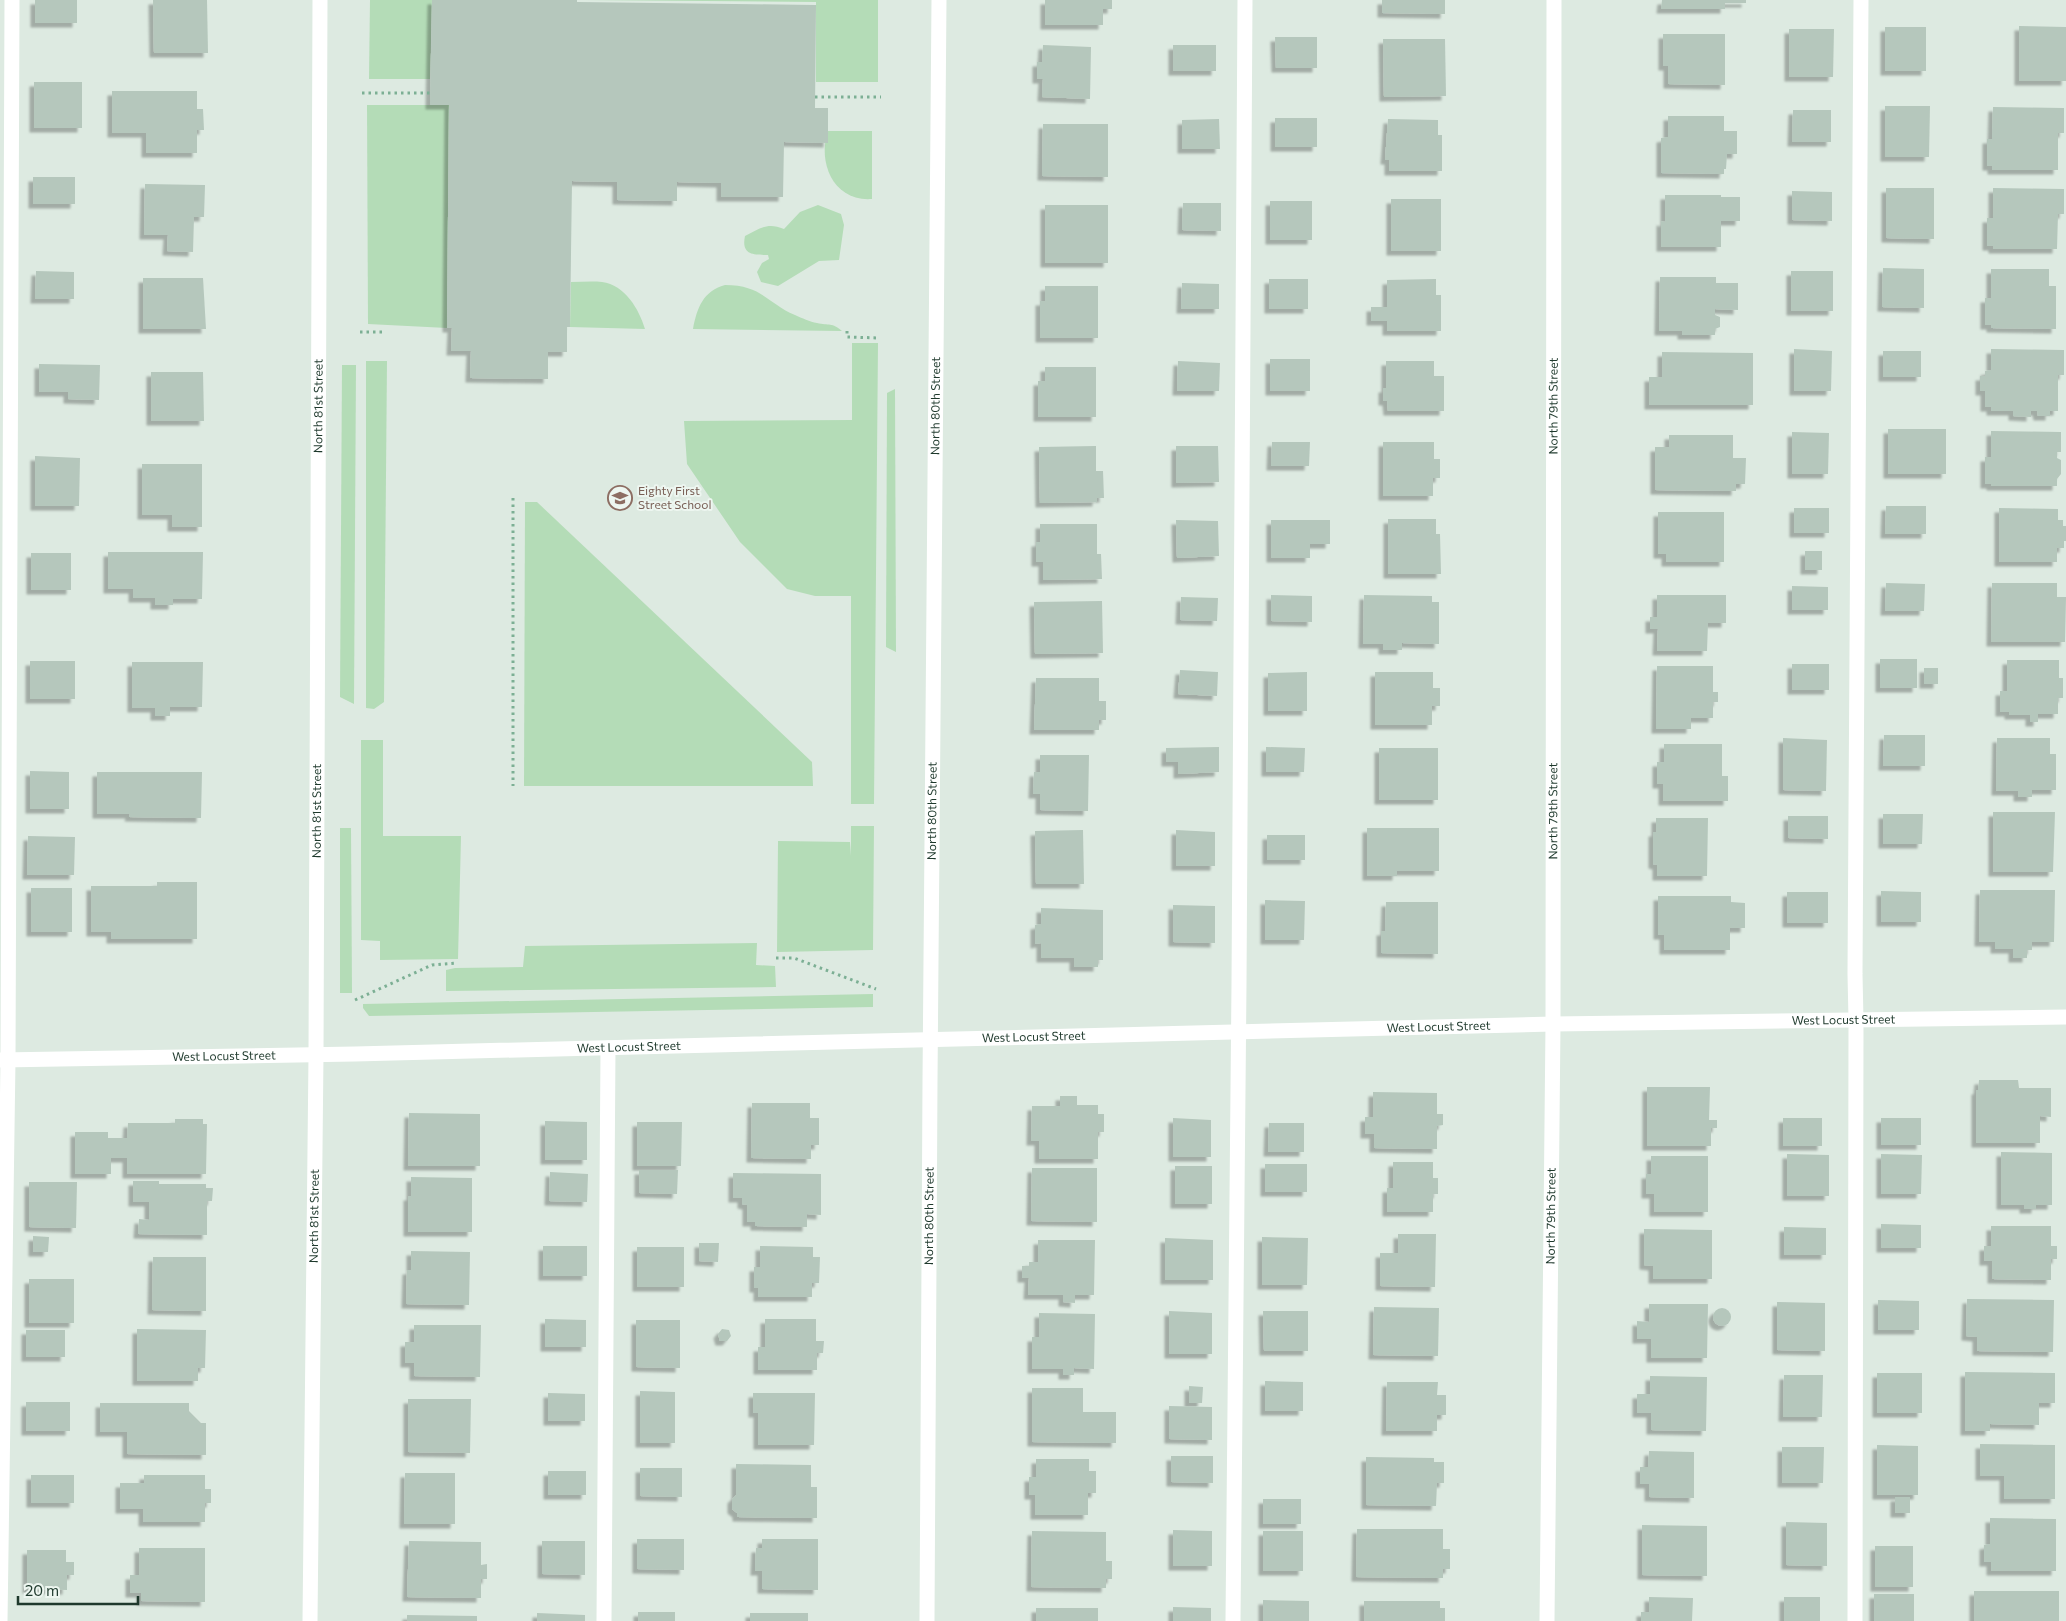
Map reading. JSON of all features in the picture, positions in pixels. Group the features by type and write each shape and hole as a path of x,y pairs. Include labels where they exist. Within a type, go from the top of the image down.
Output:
{"street":[{"path":"0,1621 12,0"},
{"name":"North 81st Street","path":"310,1621 316,1055 320,0"},
{"name":"North 80th Street","path":"927,1621 939,0"},
{"path":"1233,1621 1246,0"},
{"name":"North 79th Street","path":"1547,1621 1553,1024 1554,0"},
{"path":"1855,1621 1855,964 1861,0"},
{"name":"West Locust Street","path":"4,1060 316,1055 1553,1024 2066,1017"},
{"path":"604,1621 608,1048"}],"path":[{"path":"362,93 430,93"},
{"path":"815,97 881,97"},
{"path":"847,331 847,338 880,338"},
{"path":"360,332 386,332"},
{"path":"513,498 513,786"},
{"path":"776,958 794,958 876,989"},
{"path":"356,1000 432,965 457,963"}],"green space":[{"path":"370,0 432,0 430,79 369,79"},
{"path":"585,0 878,0 878,82 816,82 816,2"},
{"path":"367,105 449,105 447,328 368,324"},
{"path":"828,131 872,131 872,199 859,198 848,194 838,187 832,178 825,156 825,143"},
{"path":"818,205 841,214 844,225 839,260 819,261 778,286 761,282 757,272 762,263 769,259 768,255 749,253 745,247 745,236 760,228 769,226 784,229 800,212"},
{"path":"571,282 602,282 618,288 635,306 645,329 570,327"},
{"path":"725,285 756,291 795,315 812,322 833,325 842,331 693,329 702,301 711,291"},
{"path":"852,343 878,343 874,804 851,804 851,596 815,596 787,589 740,542 687,464 684,421 852,420"},
{"path":"366,361 387,361 384,702 374,709 366,708"},
{"path":"342,365 356,365 354,704 340,697"},
{"path":"895,389 896,652 886,647 887,393"},
{"path":"525,502 537,502 812,762 813,786 524,786"},
{"path":"361,740 383,740 383,836 461,836 458,959 380,960 380,941 361,940"},
{"path":"851,826 874,826 873,950 777,952 778,841 850,842 851,856"},
{"path":"340,828 351,828 352,993 340,993"},
{"path":"757,943 756,965 775,966 776,987 446,991 446,970 455,968 523,967 525,946"},
{"path":"873,994 873,1007 369,1016 363,1008 363,1004"}],"building":[{"path":"35,0 77,0 77,23 35,23"},
{"path":"153,0 207,0 208,53 154,53"},
{"path":"432,0 577,0 577,2 816,5 815,108 828,108 828,143 784,142 783,197 721,197 721,183 677,182 677,201 617,200 617,182 572,181 570,327 567,327 567,352 548,352 548,379 470,378 471,351 451,351 452,328 447,328 449,105 430,105"},
{"path":"1045,0 1112,0 1112,9 1103,9 1103,25 1045,25"},
{"path":"1382,0 1445,0 1445,14 1382,13"},
{"path":"1662,0 1746,0 1746,3 1725,3 1725,9 1661,9"},
{"path":"2019,26 2066,27 2066,81 2019,81"},
{"path":"1885,27 1926,27 1926,71 1885,71"},
{"path":"1789,29 1834,29 1833,77 1789,77"},
{"path":"1663,34 1725,34 1725,85 1668,84 1668,66 1663,66"},
{"path":"1275,37 1317,37 1317,68 1276,68"},
{"path":"1383,39 1445,39 1446,96 1384,97"},
{"path":"1043,45 1091,47 1090,99 1042,97 1043,79 1037,79 1037,62 1042,62"},
{"path":"1173,45 1216,45 1216,71 1173,71"},
{"path":"34,82 82,82 82,128 34,128"},
{"path":"112,91 197,91 197,109 203,109 204,130 197,130 197,153 146,153 146,133 112,133"},
{"path":"1885,106 1930,106 1929,157 1885,157"},
{"path":"1993,107 2064,108 2064,133 2058,133 2058,170 1992,170 1992,166 1987,166 1987,139 1992,139"},
{"path":"1793,110 1831,110 1831,142 1792,142"},
{"path":"1668,116 1724,116 1724,131 1737,131 1737,154 1727,154 1724,174 1661,173 1661,138 1668,137"},
{"path":"1275,118 1317,118 1317,147 1275,147"},
{"path":"1219,119 1220,149 1182,149 1182,120"},
{"path":"1388,119 1438,120 1438,135 1442,135 1442,171 1389,171 1389,160 1385,160"},
{"path":"1043,124 1108,124 1108,177 1042,176"},
{"path":"33,177 75,177 75,204 33,204"},
{"path":"145,184 205,185 204,217 194,217 193,252 167,251 168,235 144,235"},
{"path":"1886,188 1934,188 1934,239 1886,238"},
{"path":"1993,188 2064,189 2064,214 2058,214 2057,249 1993,249 1993,246 1987,246 1987,218 1993,218"},
{"path":"1792,191 1832,192 1832,221 1792,220"},
{"path":"1665,195 1740,197 1740,221 1721,221 1721,247 1661,247 1661,221 1665,222"},
{"path":"1391,199 1441,199 1441,251 1391,251"},
{"path":"1270,201 1312,201 1312,240 1270,240"},
{"path":"1183,203 1221,203 1221,231 1182,230"},
{"path":"1045,205 1108,205 1108,263 1045,263"},
{"path":"1883,268 1924,269 1924,308 1882,307"},
{"path":"1991,269 2049,269 2049,286 2056,286 2056,329 1991,328 1991,325 1985,325 1985,298 1991,298"},
{"path":"36,271 74,272 74,299 35,299"},
{"path":"1791,271 1833,271 1833,311 1791,311"},
{"path":"1660,277 1716,277 1716,283 1738,283 1738,310 1715,309 1715,315 1720,317 1720,327 1715,329 1715,335 1682,335 1682,331 1659,331"},
{"path":"143,278 203,278 206,329 143,329"},
{"path":"1269,279 1308,279 1308,309 1269,309"},
{"path":"1436,279 1436,295 1441,295 1441,331 1387,331 1387,321 1371,321 1371,307 1387,307 1387,280"},
{"path":"1182,283 1219,284 1219,309 1181,309"},
{"path":"1045,286 1098,286 1098,338 1040,338 1040,301 1045,301"},
{"path":"1794,349 1832,351 1831,391 1794,391"},
{"path":"1991,349 2064,350 2064,375 2058,375 2058,411 2050,411 2050,416 2038,416 2037,411 2031,411 2031,417 2013,416 2013,411 1991,411 1991,407 1985,407 1985,391 1980,391 1980,376 1985,376 1985,371 1991,370"},
{"path":"1883,351 1921,351 1921,377 1883,377"},
{"path":"1662,352 1753,353 1753,405 1649,405 1649,377 1662,377"},
{"path":"1270,359 1310,359 1310,391 1270,391"},
{"path":"1178,361 1220,363 1219,391 1177,391"},
{"path":"1386,361 1434,361 1434,376 1444,376 1444,411 1388,411 1387,401 1383,401 1383,388 1386,388"},
{"path":"39,364 100,365 99,400 68,399 68,392 39,392"},
{"path":"1045,367 1096,367 1096,417 1038,417 1038,381 1045,381"},
{"path":"151,372 203,372 204,421 151,421"},
{"path":"1888,429 1946,429 1946,474 1888,474"},
{"path":"1991,431 2061,432 2061,452 2057,452 2057,458 2061,460 2061,474 2057,479 2057,486 1991,486 1991,484 1985,484 1985,457 1991,457"},
{"path":"1792,432 1829,433 1828,474 1792,474"},
{"path":"1669,435 1733,435 1733,458 1746,458 1745,484 1736,484 1736,491 1655,490 1655,447 1669,447"},
{"path":"1272,442 1310,442 1309,466 1271,466"},
{"path":"1383,442 1434,442 1434,459 1440,459 1440,478 1433,478 1433,496 1383,496"},
{"path":"1096,446 1096,471 1103,471 1104,498 1097,498 1097,502 1040,503 1039,447"},
{"path":"1176,446 1218,446 1219,482 1176,483"},
{"path":"35,456 80,458 79,506 35,506"},
{"path":"142,464 202,464 202,527 172,527 172,515 142,515"},
{"path":"1886,506 1926,506 1926,534 1885,534"},
{"path":"1794,508 1829,508 1829,533 1794,533"},
{"path":"1999,508 2058,509 2058,520 2063,520 2063,526 2066,526 2066,541 2064,541 2064,548 2057,548 2057,562 1999,562"},
{"path":"1658,512 1724,512 1724,562 1666,562 1666,554 1658,554"},
{"path":"1388,519 1436,519 1436,534 1440,534 1441,574 1388,574"},
{"path":"1176,520 1218,521 1219,556 1177,558"},
{"path":"1271,520 1330,520 1330,544 1310,544 1310,558 1271,558"},
{"path":"1040,524 1097,524 1097,554 1101,554 1102,579 1043,580 1043,562 1036,562 1036,542 1040,542"},
{"path":"1805,551 1822,551 1822,570 1805,570"},
{"path":"108,552 203,552 202,599 173,599 173,605 155,605 155,598 133,598 133,589 108,589"},
{"path":"31,553 71,553 71,590 31,590"},
{"path":"1886,583 1925,584 1924,611 1885,611"},
{"path":"1992,583 2057,583 2057,597 2066,597 2065,642 1991,642"},
{"path":"1792,586 1828,587 1828,610 1792,610"},
{"path":"1271,595 1312,596 1312,622 1271,621"},
{"path":"1364,595 1432,596 1432,602 1439,602 1439,644 1402,643 1402,650 1383,650 1383,644 1363,644"},
{"path":"1657,595 1726,595 1726,623 1708,623 1707,651 1657,651 1658,629 1650,629 1650,617 1657,617"},
{"path":"1181,597 1218,598 1217,621 1180,620"},
{"path":"1102,601 1103,653 1035,654 1034,602"},
{"path":"1880,659 1917,659 1917,688 1880,688"},
{"path":"2007,660 2059,660 2059,678 2063,678 2063,698 2058,698 2058,714 2038,714 2038,722 2030,722 2030,715 2009,715 2009,712 2000,712 2000,691 2007,691"},
{"path":"30,661 75,661 75,699 30,699"},
{"path":"132,662 203,662 202,707 170,707 170,716 155,716 155,708 132,708"},
{"path":"1792,664 1829,664 1829,690 1792,690"},
{"path":"1657,666 1713,666 1713,692 1718,692 1718,702 1713,702 1713,718 1691,718 1691,729 1656,729"},
{"path":"1924,668 1938,668 1938,684 1924,684"},
{"path":"1180,670 1218,672 1217,696 1178,694"},
{"path":"1307,672 1307,711 1268,711 1268,673"},
{"path":"1375,672 1433,672 1433,688 1440,688 1440,706 1432,706 1432,725 1375,725"},
{"path":"1036,678 1099,678 1099,701 1106,701 1106,720 1099,720 1099,730 1034,730"},
{"path":"1884,735 1925,735 1925,766 1883,766"},
{"path":"1783,738 1827,740 1826,791 1783,790"},
{"path":"1997,738 2050,738 2050,754 2056,754 2056,790 2032,790 2032,797 2018,797 2018,791 1996,791"},
{"path":"1664,744 1722,744 1722,776 1728,776 1728,801 1663,801 1663,784 1657,784 1657,762 1664,762"},
{"path":"1219,747 1219,772 1178,774 1178,762 1166,762 1166,748"},
{"path":"1266,747 1305,748 1304,772 1266,772"},
{"path":"1379,748 1438,748 1438,800 1379,800"},
{"path":"1040,755 1089,755 1088,811 1040,810 1040,794 1033,794 1034,772 1040,772"},
{"path":"30,771 69,772 69,809 30,809"},
{"path":"97,772 202,772 201,818 129,817 130,814 97,814"},
{"path":"1993,812 2055,812 2053,872 1993,872"},
{"path":"1883,814 1923,814 1922,844 1883,844"},
{"path":"1788,816 1828,816 1828,839 1788,838"},
{"path":"1656,818 1708,818 1707,876 1657,876 1657,865 1653,864 1653,832 1656,832"},
{"path":"1367,828 1439,828 1439,871 1397,871 1397,876 1367,876"},
{"path":"1083,830 1084,884 1036,884 1035,831"},
{"path":"1176,830 1215,832 1215,866 1176,866"},
{"path":"1267,835 1305,835 1305,860 1267,860"},
{"path":"28,836 75,837 74,875 27,875"},
{"path":"157,882 197,882 197,939 111,939 111,932 91,932 91,886 157,886"},
{"path":"31,888 72,888 72,932 31,932"},
{"path":"1980,890 2055,890 2054,942 2032,942 2032,950 2027,950 2027,958 2013,958 2013,949 1995,949 1995,942 1979,942"},
{"path":"1881,891 1921,892 1921,922 1881,922"},
{"path":"1787,892 1828,892 1828,923 1787,923"},
{"path":"1658,896 1731,896 1731,902 1745,903 1745,928 1730,928 1730,950 1664,950 1664,935 1658,935"},
{"path":"1265,900 1305,901 1304,940 1265,940"},
{"path":"1386,902 1438,902 1438,954 1381,953 1381,931 1385,931"},
{"path":"1173,905 1215,906 1215,943 1173,942"},
{"path":"1041,908 1103,910 1103,960 1098,960 1098,967 1074,967 1074,958 1041,958 1041,943 1035,944 1035,925 1041,924"},
{"path":"1979,1080 2018,1080 2019,1088 2051,1088 2051,1117 2040,1116 2040,1143 1976,1143 1976,1090 1978,1090"},
{"path":"1647,1087 1710,1087 1709,1120 1717,1120 1717,1128 1711,1128 1711,1146 1647,1146"},
{"path":"1373,1092 1437,1093 1437,1114 1443,1114 1443,1125 1437,1126 1437,1149 1374,1148 1374,1134 1365,1134 1365,1117 1373,1117"},
{"path":"1060,1096 1077,1096 1077,1105 1098,1105 1098,1114 1104,1114 1104,1132 1098,1132 1098,1159 1039,1159 1039,1141 1031,1141 1032,1106 1060,1106"},
{"path":"752,1103 810,1103 810,1118 819,1118 819,1145 811,1145 811,1159 751,1158"},
{"path":"409,1113 480,1114 480,1166 408,1166"},
{"path":"1173,1118 1211,1120 1211,1157 1173,1157"},
{"path":"1783,1118 1822,1118 1822,1146 1783,1146"},
{"path":"1881,1118 1921,1118 1921,1145 1881,1145"},
{"path":"175,1119 203,1119 203,1124 207,1124 206,1174 127,1174 127,1158 111,1158 111,1174 75,1174 75,1132 108,1132 108,1138 127,1138 128,1123 175,1123"},
{"path":"545,1121 587,1122 587,1160 545,1160"},
{"path":"637,1122 682,1122 681,1166 637,1166"},
{"path":"1269,1123 1304,1123 1304,1152 1268,1152"},
{"path":"2001,1152 2052,1153 2052,1205 2036,1205 2036,1209 2024,1209 2024,1205 2001,1205"},
{"path":"1787,1154 1829,1155 1829,1196 1787,1196"},
{"path":"1881,1154 1922,1155 1921,1194 1881,1194"},
{"path":"1651,1156 1708,1156 1708,1212 1654,1212 1654,1194 1646,1194 1646,1174 1651,1174"},
{"path":"1393,1162 1433,1162 1433,1178 1438,1178 1438,1194 1433,1194 1433,1212 1387,1212 1387,1188 1393,1188"},
{"path":"1265,1164 1307,1164 1307,1192 1265,1192"},
{"path":"1175,1166 1212,1166 1212,1204 1175,1204"},
{"path":"1032,1168 1097,1168 1097,1222 1031,1221"},
{"path":"639,1170 678,1170 677,1194 639,1193"},
{"path":"550,1172 588,1174 587,1202 549,1201"},
{"path":"733,1173 821,1174 821,1215 807,1214 807,1227 755,1226 755,1222 747,1222 747,1205 742,1204 742,1198 733,1198"},
{"path":"411,1177 472,1178 472,1232 408,1232 408,1196 411,1196"},
{"path":"133,1181 159,1181 159,1184 206,1184 206,1188 213,1188 212,1201 207,1201 207,1235 138,1234 139,1219 149,1220 149,1202 133,1202"},
{"path":"29,1182 77,1182 76,1228 29,1227"},
{"path":"1881,1224 1921,1225 1921,1248 1881,1248"},
{"path":"1991,1226 2051,1226 2051,1246 2057,1246 2057,1259 2051,1259 2051,1280 1992,1279 1992,1261 1984,1261 1984,1246 1991,1246"},
{"path":"1784,1227 1826,1228 1826,1255 1784,1255"},
{"path":"1644,1229 1712,1230 1712,1279 1653,1279 1653,1266 1644,1265"},
{"path":"1398,1234 1436,1234 1435,1287 1380,1286 1380,1253 1398,1253"},
{"path":"33,1236 49,1237 48,1252 33,1252"},
{"path":"1262,1237 1308,1238 1307,1285 1262,1285"},
{"path":"1165,1238 1213,1240 1213,1280 1165,1280"},
{"path":"1038,1240 1095,1240 1094,1295 1075,1295 1075,1303 1063,1302 1063,1295 1028,1295 1029,1278 1022,1278 1022,1266 1029,1266 1029,1262 1038,1262"},
{"path":"699,1243 719,1243 718,1262 699,1261"},
{"path":"543,1246 587,1246 587,1276 543,1276"},
{"path":"760,1246 813,1247 813,1257 820,1257 819,1283 812,1283 812,1297 758,1297 758,1288 754,1288 754,1267 760,1267"},
{"path":"637,1247 684,1247 684,1287 637,1287"},
{"path":"411,1251 470,1252 469,1305 406,1304 407,1270 411,1270"},
{"path":"153,1257 206,1257 206,1311 152,1310"},
{"path":"29,1279 74,1279 74,1323 29,1323"},
{"path":"1967,1299 2054,1300 2053,1352 1977,1351 1977,1337 1966,1336"},
{"path":"1878,1300 1919,1301 1919,1330 1878,1330"},
{"path":"1777,1302 1825,1303 1825,1351 1777,1350"},
{"path":"1649,1304 1708,1304 1707,1358 1651,1358 1651,1339 1637,1339 1637,1321 1649,1322"},
{"path":"1374,1307 1439,1308 1438,1356 1373,1355"},
{"path":"1722,1308 1728,1311 1731,1317 1728,1323 1722,1326 1716,1323 1713,1317 1716,1311"},
{"path":"1169,1311 1212,1313 1212,1354 1169,1354"},
{"path":"1263,1311 1308,1311 1308,1351 1264,1351"},
{"path":"1039,1313 1095,1314 1094,1369 1074,1368 1074,1375 1063,1375 1063,1369 1032,1369 1032,1337 1039,1337"},
{"path":"545,1319 586,1320 586,1347 545,1347"},
{"path":"765,1319 816,1319 816,1341 824,1341 823,1353 817,1353 817,1370 758,1370 758,1347 765,1347"},
{"path":"636,1320 680,1320 680,1368 636,1367"},
{"path":"414,1325 481,1325 480,1377 414,1376 414,1363 405,1363 405,1342 414,1342"},
{"path":"137,1329 206,1330 205,1368 198,1368 198,1381 137,1381"},
{"path":"722,1329 729,1330 731,1336 727,1341 720,1341 718,1334"},
{"path":"26,1330 65,1330 65,1357 26,1357"},
{"path":"1965,1372 2055,1373 2055,1403 2039,1403 2039,1425 1990,1424 1990,1431 1965,1431"},
{"path":"1877,1373 1922,1373 1922,1413 1877,1413"},
{"path":"1784,1375 1823,1375 1822,1417 1783,1417"},
{"path":"1650,1376 1707,1377 1706,1431 1651,1430 1651,1413 1637,1413 1637,1394 1650,1394"},
{"path":"1265,1381 1303,1382 1303,1411 1265,1411"},
{"path":"1387,1382 1438,1382 1437,1395 1446,1395 1446,1415 1437,1415 1437,1431 1386,1431"},
{"path":"1189,1386 1203,1387 1202,1403 1189,1403"},
{"path":"1032,1388 1083,1388 1083,1412 1116,1412 1116,1443 1032,1442"},
{"path":"640,1391 675,1392 675,1443 640,1443"},
{"path":"548,1393 585,1394 585,1421 548,1421"},
{"path":"753,1393 815,1393 814,1445 758,1445 758,1413 753,1413"},
{"path":"408,1399 471,1399 470,1453 408,1452"},
{"path":"26,1402 70,1402 70,1431 26,1431"},
{"path":"100,1403 189,1403 189,1411 201,1423 206,1423 206,1455 127,1454 127,1432 100,1432"},
{"path":"1169,1406 1212,1407 1212,1440 1169,1439"},
{"path":"1980,1444 2055,1445 2055,1499 2004,1499 2004,1476 1980,1476"},
{"path":"1877,1445 1918,1446 1918,1495 1877,1495"},
{"path":"1782,1447 1824,1447 1823,1483 1782,1483"},
{"path":"1649,1451 1694,1452 1694,1498 1649,1497 1649,1484 1640,1484 1640,1467 1648,1467"},
{"path":"1171,1456 1213,1456 1213,1483 1171,1482"},
{"path":"1366,1457 1434,1458 1434,1462 1444,1462 1444,1483 1437,1483 1436,1506 1366,1505"},
{"path":"1036,1459 1089,1459 1089,1471 1096,1471 1096,1493 1088,1493 1088,1515 1035,1515 1035,1495 1029,1495 1029,1477 1036,1477"},
{"path":"736,1464 811,1465 811,1487 817,1487 817,1518 737,1517 737,1513 732,1509 732,1499 736,1495"},
{"path":"640,1468 682,1468 682,1497 640,1496"},
{"path":"548,1471 586,1471 586,1495 548,1495"},
{"path":"405,1473 455,1473 455,1524 404,1524"},
{"path":"31,1475 74,1475 74,1503 31,1503"},
{"path":"144,1475 205,1475 205,1489 211,1489 211,1503 205,1503 205,1522 143,1522 143,1509 120,1509 120,1483 144,1483"},
{"path":"1895,1497 1910,1497 1910,1513 1895,1513"},
{"path":"1263,1499 1301,1499 1301,1524 1263,1524"},
{"path":"1990,1518 2056,1519 2056,1571 1991,1571 1991,1562 1984,1562 1984,1545 1990,1544"},
{"path":"1786,1522 1827,1523 1827,1566 1786,1565"},
{"path":"1642,1525 1707,1526 1707,1576 1642,1575"},
{"path":"1357,1529 1443,1529 1443,1549 1450,1549 1450,1569 1443,1569 1443,1578 1356,1577"},
{"path":"1173,1530 1212,1531 1212,1566 1173,1566"},
{"path":"1032,1531 1106,1532 1106,1561 1112,1561 1112,1579 1106,1579 1106,1588 1031,1587"},
{"path":"1263,1531 1303,1531 1303,1571 1263,1571"},
{"path":"637,1539 684,1539 684,1570 637,1569"},
{"path":"762,1539 818,1539 818,1590 762,1589 762,1571 755,1571 756,1548 762,1548"},
{"path":"409,1541 481,1542 481,1565 487,1564 487,1579 481,1579 481,1598 407,1597"},
{"path":"542,1541 585,1541 585,1575 542,1574"},
{"path":"1875,1546 1913,1546 1913,1587 1875,1587"},
{"path":"139,1548 205,1548 205,1602 141,1601 141,1593 130,1593 130,1575 139,1575"},
{"path":"27,1550 66,1550 66,1562 74,1562 74,1575 67,1575 67,1590 27,1589"},
{"path":"1974,1591 2059,1591 2059,1621 1974,1621"},
{"path":"1874,1594 1914,1594 1914,1621 1874,1621"},
{"path":"1649,1597 1693,1598 1692,1621 1641,1621 1641,1612 1649,1612"},
{"path":"1784,1597 1820,1597 1820,1621 1784,1621"},
{"path":"1263,1600 1309,1601 1309,1621 1263,1621"},
{"path":"1364,1601 1440,1601 1440,1608 1445,1608 1445,1621 1364,1621"},
{"path":"1173,1607 1211,1608 1211,1621 1173,1621"},
{"path":"1036,1608 1098,1608 1098,1621 1036,1621"},
{"path":"638,1612 675,1612 675,1621 638,1621"},
{"path":"537,1613 585,1615 585,1621 537,1621"},
{"path":"750,1613 808,1613 808,1621 750,1621"},
{"path":"407,1615 477,1616 477,1621 407,1621"}],"place":[{"name":"Eighty First Street School","path":"620,498"}]}
